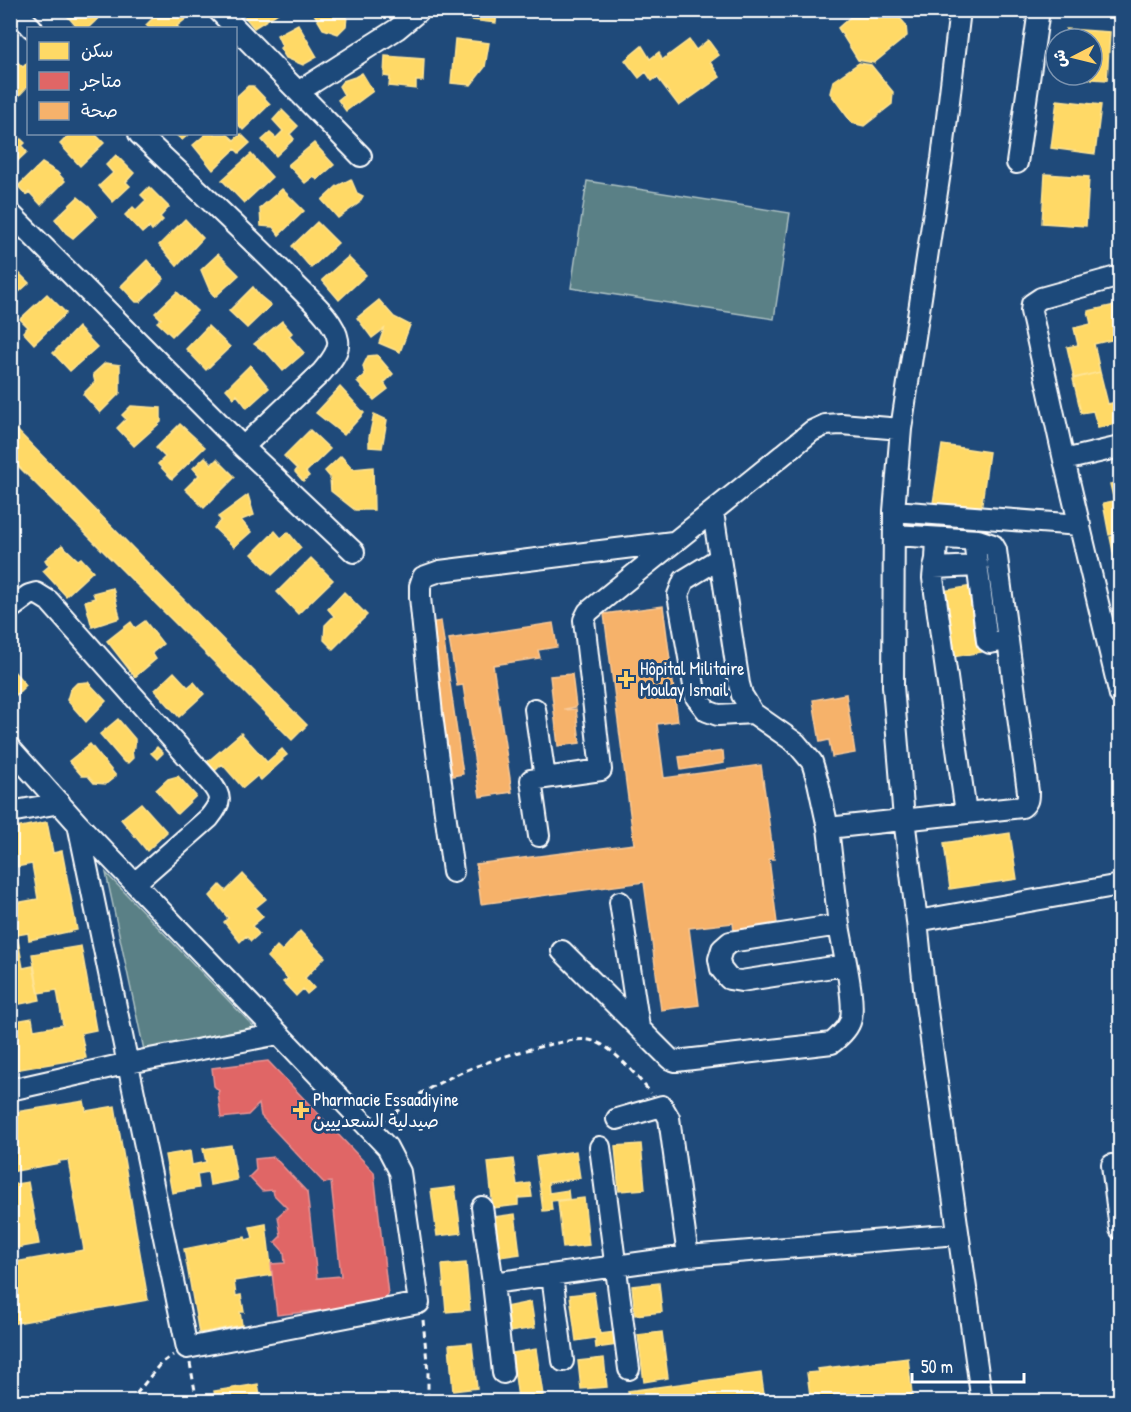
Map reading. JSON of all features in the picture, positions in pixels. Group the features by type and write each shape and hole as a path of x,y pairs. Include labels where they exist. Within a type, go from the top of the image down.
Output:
{"street":[{"path":"15,10 31,27"},
{"path":"218,10 234,27"},
{"path":"297,92 397,29 420,10"},
{"path":"960,10 942,159 901,429 894,511 893,686 904,819 925,996 982,1401"},
{"path":"1017,163 1039,10"},
{"path":"237,30 361,156"},
{"path":"140,135 259,247 328,319 337,333 339,345 322,372 243,447"},
{"path":"10,213 243,447 354,552"},
{"path":"1120,276 1041,298 1032,304 1031,311 1080,525 1112,615 1120,695"},
{"path":"539,836 531,780 602,770 584,620 588,612 813,431 825,425 841,424 901,429"},
{"path":"1064,460 1120,447"},
{"path":"894,511 1080,525"},
{"path":"562,951 670,1059 676,1061 832,1043 845,1030 850,1021 851,995 839,925 828,828 818,782 812,762 796,742 753,713 742,695 713,512"},
{"path":"828,828 1022,807 1028,799 996,550 993,545 975,540 894,535"},
{"path":"937,538 933,578 966,813"},
{"path":"975,540 987,641 990,643 1008,640"},
{"path":"453,873 432,715 420,597 423,577 440,571 673,542"},
{"path":"720,558 684,580 678,595 696,697 708,711 718,716 753,713"},
{"path":"934,568 978,566"},
{"path":"10,609 29,595 36,593 49,601 220,796 216,810 209,818 135,883"},
{"path":"535,709 545,778"},
{"path":"10,748 78,824 387,1147 400,1172 420,1303 187,1348 78,824"},
{"path":"10,812 60,803"},
{"path":"917,921 1120,885"},
{"path":"620,902 639,1027"},
{"path":"839,925 730,942 722,949 719,958 721,969 729,979 741,981 846,965"},
{"path":"10,1089 279,1034"},
{"path":"616,1119 662,1106 669,1118 688,1256"},
{"path":"600,1147 629,1369"},
{"path":"1112,1165 1120,1228"},
{"path":"482,1207 503,1373"},
{"path":"493,1282 688,1256 958,1234"},
{"path":"552,1275 563,1360"}],"path":[{"path":"375,1132 404,1105 458,1074 539,1047 576,1040 593,1041 608,1048 662,1106"},
{"path":"420,1303 425,1330 428,1401"},
{"path":"130,1401 160,1364 187,1348 197,1401"}],"green space":[{"path":"587,181 790,213 774,319 571,288"},
{"path":"106,873 255,1028 144,1050"}],"building: سكن":[{"path":"161,10 180,10 187,18 178,27 148,27 146,25"},
{"path":"239,10 276,10 278,13 254,28"},
{"path":"315,10 343,10 347,16 346,26 338,34 323,29 313,12"},
{"path":"459,10 497,10 496,23 463,19"},
{"path":"858,10 893,10 906,25 907,36 874,63 858,60 838,28"},
{"path":"63,11 106,11 89,27 74,27 76,26"},
{"path":"298,24 317,57 303,65 286,58 280,48 282,46 277,35"},
{"path":"1104,32 1110,32 1107,80 1104,80"},
{"path":"455,39 489,43 485,67 471,85 451,83"},
{"path":"689,40 696,50 708,40 719,55 710,62 720,77 679,106 657,77 652,81 646,72 639,78 625,60 642,46 650,59 659,52 662,60"},
{"path":"385,56 424,59 423,81 416,81 416,89 389,86 390,77 384,76"},
{"path":"14,59 23,67 27,63 27,87 13,102 10,100 10,62"},
{"path":"859,63 871,65 893,92 892,104 864,126 852,123 830,93 833,81"},
{"path":"362,73 373,91 346,111 338,100 344,95 339,86 343,81"},
{"path":"248,86 253,86 270,104 243,130 237,123 237,96"},
{"path":"1057,100 1101,105 1095,154 1051,148"},
{"path":"282,110 298,126 290,134 294,139 276,156 262,140 270,133 276,138 283,131 273,120"},
{"path":"10,134 15,139 18,136 25,143 22,146 27,152 10,168"},
{"path":"241,134 250,143 239,153 235,149 213,170 193,145 205,135 228,135 234,140"},
{"path":"69,135 96,135 104,143 80,166 60,144"},
{"path":"176,135 188,135 182,140"},
{"path":"314,143 334,165 317,180 314,176 305,183 288,165"},
{"path":"251,154 272,177 244,203 222,180"},
{"path":"116,155 134,173 126,182 130,186 113,202 99,186 113,173 106,165"},
{"path":"42,163 57,172 65,181 41,205 29,192 26,195 18,186"},
{"path":"1045,174 1089,177 1086,226 1042,223"},
{"path":"351,179 357,193 363,196 359,203 338,218 322,200 337,186"},
{"path":"149,187 169,207 160,217 163,220 152,231 149,227 142,233 125,215 133,207 136,210 146,200 141,195"},
{"path":"282,189 304,211 279,235 273,227 261,226 260,208"},
{"path":"78,197 97,216 73,238 55,219"},
{"path":"185,219 203,238 177,266 159,245"},
{"path":"317,222 338,243 311,268 292,246"},
{"path":"218,254 239,275 215,297 201,270"},
{"path":"348,257 366,275 339,300 322,280"},
{"path":"147,260 164,279 140,302 136,302 121,286"},
{"path":"10,264 29,283 10,300"},
{"path":"253,287 271,305 247,328 229,311"},
{"path":"177,292 197,311 172,336 157,322 161,319 155,313"},
{"path":"47,294 66,313 34,344 23,332 28,327 20,319"},
{"path":"379,300 394,317 410,325 400,352 379,343 384,329 372,338 357,318"},
{"path":"1120,304 1120,338 1094,344 1100,372 1074,378 1067,347 1078,345 1074,328 1091,324 1088,311"},
{"path":"282,321 292,333 289,336 304,353 283,371 269,355 254,344"},
{"path":"208,326 230,347 206,370 186,349"},
{"path":"78,327 97,347 70,371 53,353"},
{"path":"377,355 393,374 384,383 388,389 374,400 357,382 365,375 363,366 368,356"},
{"path":"105,363 120,365 120,393 100,413 83,394 95,382 93,374"},
{"path":"250,365 269,388 247,408 237,395 234,398 226,389"},
{"path":"1100,372 1108,404 1120,401 1120,433 1117,434 1115,424 1098,428 1093,411 1081,413 1073,379"},
{"path":"340,387 364,413 344,435 316,413"},
{"path":"131,406 161,408 161,422 134,446 117,428 126,419 122,415"},
{"path":"374,414 387,420 382,448 369,447"},
{"path":"10,423 307,725 292,740 10,458"},
{"path":"180,424 205,447 172,479 158,464 165,457 156,448"},
{"path":"310,430 330,449 306,472 309,476 303,481 295,472 297,469 284,456"},
{"path":"942,445 989,452 981,510 933,503"},
{"path":"341,456 353,469 373,467 374,510 355,510 331,491 330,477 325,471"},
{"path":"205,457 212,464 217,459 235,477 204,508 185,489 199,475 193,468"},
{"path":"1120,482 1120,533 1109,535 1103,503 1114,501 1110,484"},
{"path":"248,495 254,515 241,520 251,532 234,547 214,528 221,520 218,517"},
{"path":"275,531 281,538 288,532 301,548 272,575 252,554"},
{"path":"1120,535 1120,569 1117,570 1110,537"},
{"path":"62,545 78,560 81,558 93,571 66,596 43,571 49,566 45,560"},
{"path":"311,558 333,580 298,614 277,592"},
{"path":"972,586 982,652 953,657 942,591"},
{"path":"113,588 120,618 92,627 85,601 95,598 93,593"},
{"path":"344,592 367,615 333,649 324,640 325,625 334,616 328,609"},
{"path":"145,621 163,644 152,653 156,659 135,677 107,641 131,622 135,628"},
{"path":"10,667 26,685 10,701"},
{"path":"174,672 188,687 194,682 204,694 179,717 155,690"},
{"path":"88,682 106,701 86,722 67,700 70,690 77,683"},
{"path":"118,719 135,739 133,758 128,763 124,762 100,734"},
{"path":"241,733 267,762 282,749 287,755 261,780 257,776 243,788 222,764 214,772 206,763"},
{"path":"90,744 116,776 106,784 94,783 88,776 82,776 69,761"},
{"path":"157,747 163,753 157,759 151,753"},
{"path":"178,776 196,796 177,814 156,790 168,779"},
{"path":"141,803 167,832 147,851 121,819"},
{"path":"47,822 53,853 62,851 77,930 29,940 28,933 17,935 23,968 33,966 40,1000 10,1006 10,904 38,899 32,864 10,868 10,829"},
{"path":"1010,833 1017,879 950,889 944,843"},
{"path":"243,874 266,899 255,908 263,917 252,926 259,934 251,941 246,936 240,942 224,922 228,918 210,896 220,885 226,891"},
{"path":"300,931 325,957 305,978 314,988 307,994 303,989 296,996 283,982 288,979 267,957 277,946 282,951"},
{"path":"81,946 96,1030 81,1033 86,1058 15,1070 10,1049 10,1022 32,1018 34,1030 63,1025 57,990 39,993 32,954"},
{"path":"84,1101 86,1111 115,1106 148,1300 10,1324 10,1263 84,1250 68,1160 10,1172 10,1113"},
{"path":"641,1144 645,1189 619,1191 615,1146"},
{"path":"231,1145 237,1180 210,1185 208,1172 197,1174 199,1188 172,1193 165,1155 190,1151 192,1165 206,1162 203,1149"},
{"path":"576,1151 580,1178 548,1183 549,1193 568,1190 569,1199 551,1201 552,1210 543,1211 536,1157"},
{"path":"513,1159 517,1185 530,1183 532,1197 518,1198 518,1205 493,1208 488,1162"},
{"path":"28,1182 39,1244 10,1249 10,1185"},
{"path":"455,1187 461,1233 437,1236 431,1190"},
{"path":"584,1198 589,1245 563,1248 558,1201"},
{"path":"515,1214 520,1254 500,1257 494,1217"},
{"path":"266,1224 272,1275 234,1281 236,1296 241,1295 244,1312 240,1312 242,1325 199,1333 184,1249 245,1237 246,1240 253,1238 250,1227"},
{"path":"466,1263 470,1310 446,1312 442,1265"},
{"path":"659,1283 662,1312 635,1315 632,1286"},
{"path":"594,1292 600,1334 615,1332 617,1345 596,1348 595,1338 576,1341 570,1295"},
{"path":"531,1302 535,1328 510,1332 505,1307"},
{"path":"662,1332 668,1378 644,1382 638,1335"},
{"path":"472,1343 477,1388 453,1391 449,1345"},
{"path":"536,1349 543,1395 518,1398 512,1353"},
{"path":"604,1358 607,1387 581,1389 578,1361"},
{"path":"908,1358 913,1402 811,1402 807,1373 819,1372 818,1369"},
{"path":"761,1373 765,1402 629,1402 628,1391"},
{"path":"258,1384 261,1402 216,1402 214,1391"}],"building: متاجر":[{"path":"268,1061 374,1172 388,1295 380,1304 277,1315 271,1264 285,1263 284,1252 275,1242 281,1236 278,1216 287,1208 274,1195 273,1190 262,1191 249,1177 256,1170 255,1159 274,1157 307,1192 317,1278 341,1276 331,1182 324,1183 261,1116 259,1104 248,1115 221,1118 219,1091 214,1086 212,1068"}],"building: صحة":[{"name":"Hôpital Militaire Moulay Ismail","path":"663,606 678,721 657,724 664,778 761,765 774,859 769,859 777,923 757,926 741,939 735,940 733,923 689,928 699,1005 661,1010 644,882 481,904 476,864 634,844 604,614"},
{"path":"441,621 463,774 452,776 429,623"},
{"path":"553,623 557,647 538,650 540,658 493,665 512,792 480,797 463,685 457,686 449,639"},
{"path":"572,674 576,707 565,710 576,709 580,743 558,746 550,676"},
{"path":"846,694 855,753 832,757 829,740 820,742 813,700"},
{"path":"723,751 724,763 681,770 679,757"}],"place":[{"name":"Hôpital Militaire Moulay Ismail","path":"626,679"},
{"name":"Pharmacie Essaadiyine صيدلية السعدييين","path":"301,1110"}]}
